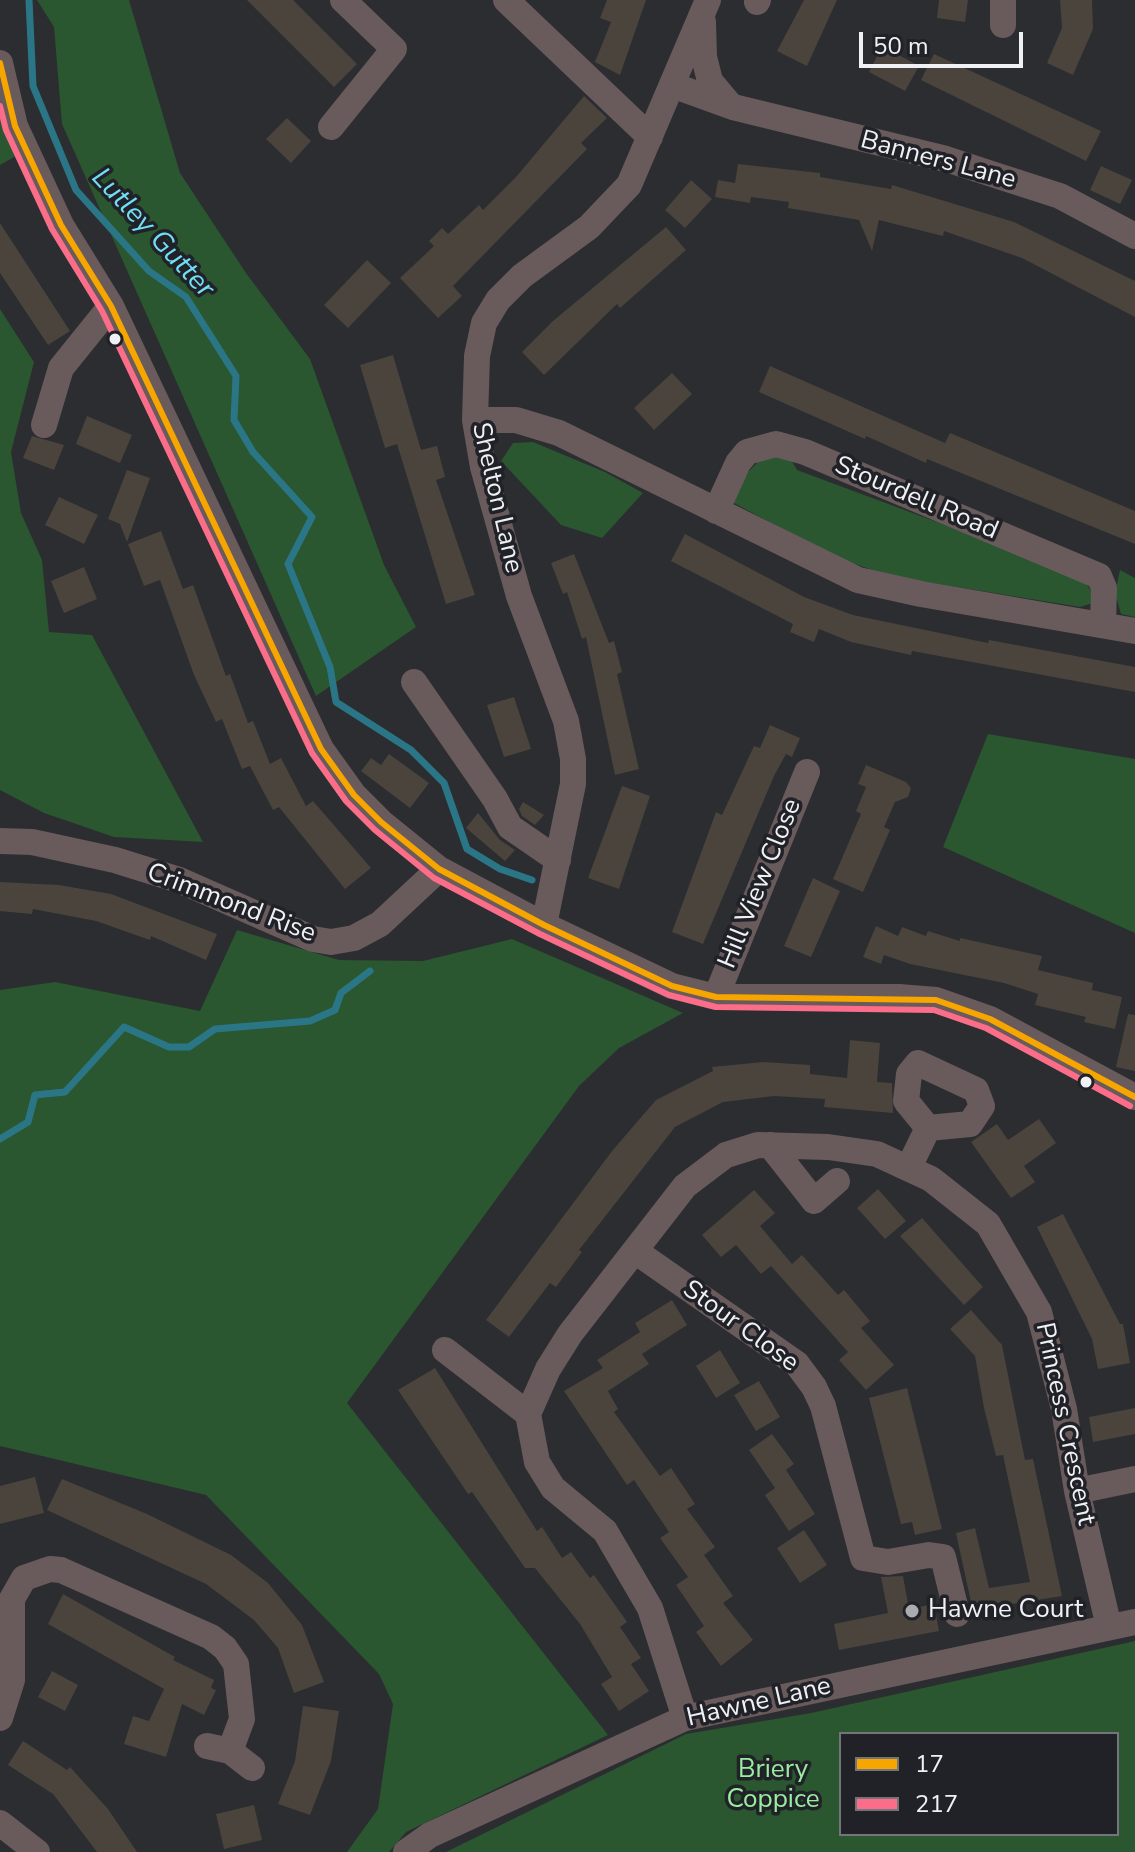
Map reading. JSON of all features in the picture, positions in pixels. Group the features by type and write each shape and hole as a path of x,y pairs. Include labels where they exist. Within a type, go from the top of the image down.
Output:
{"street":[{"path":"331,127 394,49 343,0"},
{"path":"506,0 650,137"},
{"path":"706,5 704,57 710,81 733,107"},
{"name":"Shelton Lane","path":"544,925 573,784 573,759 566,721 519,596 483,467 475,420 477,356 484,323 498,300 614,203 629,185 706,5"},
{"path":"0,63 15,126 61,225 111,306 321,749 354,795 412,850 439,869 544,925 672,986 716,997 899,997 946,1003 990,1019 1135,1097"},
{"name":"Banners Lane","path":"672,85 733,107 960,163 1060,196 1135,236"},
{"path":"44,425 61,368 111,306"},
{"path":"475,420 516,420 559,433 858,580 1135,631"},
{"name":"Stourdell Road","path":"716,511 738,463 747,452 776,444 805,452 1099,576 1104,588 1103,625"},
{"path":"414,682 495,799 510,827 558,860"},
{"name":"Hill View Close","path":"716,997 807,772"},
{"name":"Crimmond Rise","path":"0,841 32,842 166,876 313,939 331,942 354,938 380,924 439,869"},
{"path":"909,1167 928,1128"},
{"path":"770,1145 805,1208 837,1181"},
{"name":"Princess Crescent","path":"528,1414 548,1369 570,1334 685,1186 706,1168 726,1155 770,1145 828,1147 877,1154 909,1167 960,1199 988,1224 1009,1255 1039,1312 1064,1409 1077,1491 1122,1624"},
{"name":"Stour Close","path":"635,1251 797,1364 823,1406 863,1558 888,1562 929,1555 943,1557 957,1614"},
{"path":"445,1350 528,1414 530,1440 537,1462 553,1488 605,1531 650,1608 685,1718"},
{"path":"1077,1491 1135,1479"},
{"path":"0,1718 12,1680 12,1599 24,1578 50,1569 61,1570 211,1637 225,1648 236,1664 242,1719 219,1749 252,1768"},
{"name":"Hawne Lane","path":"406,1852 430,1835 685,1718 1122,1624"},
{"path":"0,1823 37,1852"}],"green space":[{"path":"37,0 129,0 180,173 246,273 310,359 384,565 416,627 316,696 62,124 54,27"},
{"path":"0,117 23,152 0,165"},
{"path":"0,309 34,362 11,452 21,513 42,560 49,632 92,635 203,842 114,837 44,813 0,790"},
{"path":"533,442 605,472 643,493 602,538 561,525 501,461 513,443"},
{"path":"765,455 789,456 797,470 1082,576 1091,591 1093,603 1080,607 889,576 833,556 732,502 740,480"},
{"path":"1120,570 1135,578 1135,617 1121,614 1115,593"},
{"path":"988,734 1135,759 1135,933 943,847"},
{"path":"237,930 339,960 423,961 512,939 683,1013 619,1048 579,1086 347,1403 608,1735 406,1832 389,1852 347,1852 378,1809 393,1704 379,1674 206,1495 0,1446 0,990 55,982 200,1011"},
{"name":"Briery Coppice","path":"1135,1641 1135,1852 446,1852 686,1734 811,1713"}],"building":[{"path":"247,0 293,0 357,64 334,87"},
{"path":"607,0 646,0 620,75 595,62 611,22 600,18"},
{"path":"804,0 837,0 807,66 777,51"},
{"path":"939,0 968,0 965,22 937,18"},
{"path":"1060,0 1092,0 1093,29 1073,75 1047,63 1062,28"},
{"path":"882,46 919,66 905,91 869,72"},
{"path":"934,54 1101,131 1086,161 921,80"},
{"path":"584,96 607,118 581,143 587,149 453,286 462,296 438,318 400,278 434,246 429,241 442,228 448,234 479,205 483,210 516,177"},
{"path":"287,118 311,141 291,163 266,139"},
{"path":"738,164 820,173 820,177 891,189 892,185 1014,222 1135,281 1135,317 1022,258 944,231 943,236 879,220 872,251 859,220 788,208 789,202 751,197 750,203 715,197 718,180 735,183"},
{"path":"1101,166 1132,180 1120,204 1090,190"},
{"path":"691,180 712,199 685,228 665,210"},
{"path":"0,223 70,331 48,345 0,273"},
{"path":"666,227 686,250 620,308 617,304 544,375 522,352 553,321"},
{"path":"367,260 391,283 348,328 324,305"},
{"path":"393,355 421,450 437,446 445,477 436,480 475,595 446,604 397,444 385,448 360,365"},
{"path":"770,366 945,443 950,433 1135,511 1135,544 927,459 926,463 866,436 865,439 759,392"},
{"path":"672,373 692,394 654,430 634,408"},
{"path":"87,416 132,435 120,463 76,444"},
{"path":"32,436 64,445 54,470 23,458"},
{"path":"127,470 150,478 127,542 120,524 108,519"},
{"path":"59,497 98,515 84,544 45,525"},
{"path":"161,531 183,589 193,585 226,676 230,674 248,723 253,721 270,764 281,758 306,806 313,801 371,868 345,889 279,807 273,810 250,766 242,769 222,719 216,722 194,675 160,580 144,586 128,544"},
{"path":"685,534 804,597 853,615 988,643 989,640 1135,667 1135,692 912,651 911,655 851,642 819,629 814,642 790,632 793,624 671,561"},
{"path":"574,554 609,643 614,641 622,672 617,674 639,769 615,775 586,637 582,639 567,592 563,594 551,563"},
{"path":"84,567 97,599 64,613 51,581"},
{"path":"514,697 531,749 504,757 487,705"},
{"path":"770,725 800,738 792,757 786,754 774,776 703,944 672,932 716,812 722,815 754,746 760,748"},
{"path":"389,754 429,783 410,808 361,771 371,758 381,765"},
{"path":"866,765 906,782 911,788 908,797 895,802 884,827 890,830 863,892 833,879 861,814 856,811 866,787 858,784"},
{"path":"622,786 650,796 619,889 588,878"},
{"path":"523,802 544,815 535,825 522,816 519,809"},
{"path":"478,813 500,840 515,850 505,861 466,828"},
{"path":"813,878 840,891 811,957 784,946"},
{"path":"0,882 59,885 111,894 217,934 206,960 151,936 150,940 96,921 33,909 32,914 0,911"},
{"path":"876,926 898,936 902,927 926,936 928,931 960,941 960,938 1042,956 1038,970 1093,983 1092,990 1122,997 1115,1029 1084,1022 1086,1017 1035,1005 1038,994 1004,983 910,964 884,955 881,964 863,957"},
{"path":"1128,1014 1135,1015 1135,1071 1116,1067"},
{"path":"850,1040 880,1043 877,1082 892,1083 893,1113 824,1107 825,1099 774,1096 723,1102 675,1127 579,1250 582,1252 556,1287 550,1283 509,1337 486,1320 612,1151 656,1100 713,1071 712,1067 763,1062 810,1065 810,1074 847,1078"},
{"path":"1039,1119 1056,1143 1024,1166 1035,1182 1011,1198 971,1142 997,1124 1008,1140"},
{"path":"878,1189 906,1221 885,1239 857,1208"},
{"path":"754,1190 775,1213 760,1226 792,1264 802,1255 838,1295 844,1290 870,1321 861,1328 894,1365 866,1390 839,1360 848,1352 771,1266 761,1274 736,1245 721,1257 702,1235"},
{"path":"1063,1214 1120,1324 1123,1324 1130,1363 1098,1369 1092,1339 1037,1227"},
{"path":"922,1218 983,1287 964,1305 900,1236"},
{"path":"672,1300 687,1325 642,1354 649,1364 608,1391 618,1409 614,1412 660,1476 671,1468 695,1504 687,1509 715,1547 704,1555 733,1596 723,1603 753,1640 721,1666 696,1632 704,1626 676,1585 688,1577 660,1538 669,1532 634,1480 627,1485 564,1391 603,1368 597,1360 640,1332 635,1323"},
{"path":"971,1310 1002,1345 1025,1460 1033,1459 1062,1596 993,1607 994,1611 974,1616 956,1533 975,1528 989,1588 1030,1582 1003,1455 996,1456 975,1356 950,1329"},
{"path":"720,1350 740,1383 716,1398 696,1366"},
{"path":"435,1368 537,1531 542,1527 562,1558 571,1552 590,1578 594,1575 627,1622 620,1627 641,1658 631,1664 649,1691 619,1711 601,1684 612,1677 580,1624 535,1568 525,1568 472,1492 468,1494 398,1390"},
{"path":"759,1381 780,1417 756,1431 734,1395"},
{"path":"907,1388 942,1529 915,1535 912,1522 901,1524 869,1398"},
{"path":"1135,1408 1135,1434 1093,1442 1089,1417"},
{"path":"772,1434 794,1464 786,1470 815,1514 789,1531 765,1495 775,1488 749,1450"},
{"path":"35,1477 44,1513 0,1524 0,1486"},
{"path":"62,1479 147,1514 231,1555 268,1583 302,1625 324,1682 294,1693 278,1648 254,1620 206,1584 47,1510"},
{"path":"804,1530 827,1565 800,1583 777,1548"},
{"name":"Hawne Court","path":"903,1576 909,1609 934,1604 939,1631 839,1650 834,1624 888,1613 881,1577"},
{"path":"63,1594 175,1657 173,1660 214,1680 211,1688 216,1690 204,1715 182,1704 166,1757 124,1744 133,1716 149,1721 164,1689 48,1624"},
{"path":"52,1671 78,1685 65,1711 38,1697"},
{"path":"303,1706 339,1711 331,1761 310,1815 278,1804 295,1761"},
{"path":"23,1741 67,1770 70,1767 108,1809 137,1852 97,1852 53,1794 8,1765"},
{"path":"254,1805 262,1840 224,1849 216,1814"}],"waterway":[{"name":"Lutley Gutter","path":"29,0 33,86 76,190 149,271 186,297 236,376 234,420 253,452 312,517 288,564 330,667 336,702 411,750 444,783 467,849 500,869 532,880"},
{"path":"0,1139 28,1122 35,1095 65,1092 124,1027 169,1047 189,1047 215,1029 310,1021 335,1010 341,993 370,971"}],"transit line":[{"name":"17","path":"0,63 15,126 61,225 111,306 321,749 354,795 381,822 439,869 544,925 672,986 716,997 936,1000 990,1019 1135,1097"},
{"name":"217","path":"0,106 6,130 52,229 102,311 312,753 346,801 375,830 434,878 540,934 669,995 716,1007 934,1010 986,1028 1130,1106"}],"place":[{"name":"Hawne Court","path":"912,1611"}]}
